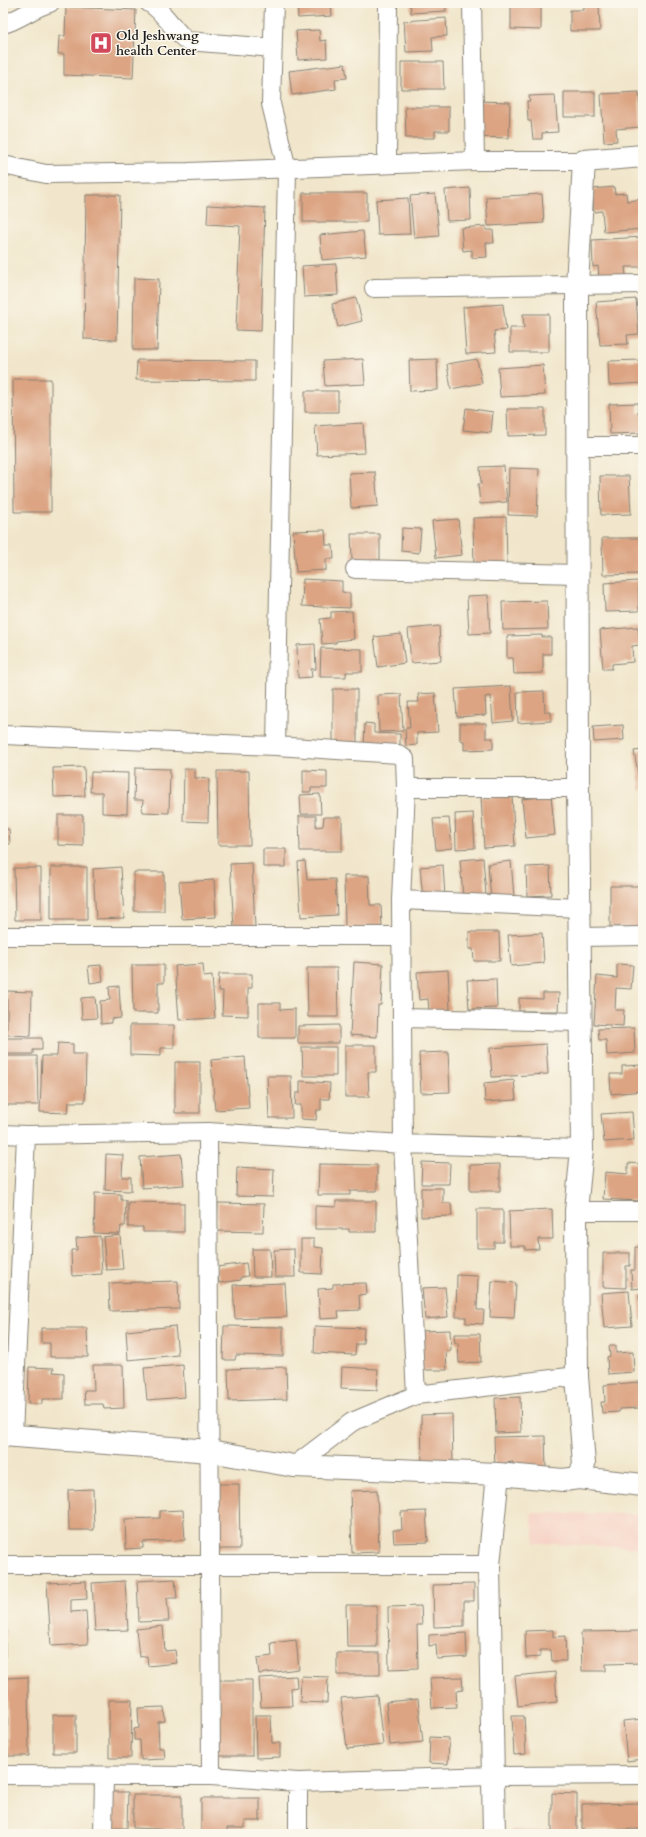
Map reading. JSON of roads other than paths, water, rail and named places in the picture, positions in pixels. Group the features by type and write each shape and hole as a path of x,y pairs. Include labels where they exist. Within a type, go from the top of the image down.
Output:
{"street":[{"path":"3,24 26,15 42,5 50,3"},
{"path":"149,3 152,4 177,34 186,41 273,48"},
{"path":"274,3 271,104 287,168 276,746"},
{"path":"387,164 388,3"},
{"path":"472,3 475,161"},
{"path":"3,165 46,174 287,168 475,161 584,161 643,156"},
{"path":"579,1478 584,1464 577,1376 576,1211 582,1149 578,788 577,285 584,161"},
{"path":"374,288 643,284"},
{"path":"578,446 643,446"},
{"path":"354,569 578,574"},
{"path":"3,735 276,746 398,754 405,759 406,788 401,900 403,1144 416,1395"},
{"path":"406,788 578,788"},
{"path":"401,900 580,908"},
{"path":"3,936 401,936"},
{"path":"580,937 643,936"},
{"path":"403,1018 581,1022"},
{"path":"3,1134 26,1135 208,1132 403,1144 582,1149"},
{"path":"208,1132 211,1776"},
{"path":"26,1135 8,1435 210,1451 294,1466 498,1474 563,1480 579,1478 643,1485"},
{"path":"576,1211 643,1211"},
{"path":"294,1466 352,1422 416,1395 577,1376"},
{"path":"494,1834 489,1565 498,1474"},
{"path":"3,1565 489,1565"},
{"path":"3,1775 104,1777 211,1776 298,1782 494,1776 643,1776"},
{"path":"104,1777 104,1834"},
{"path":"298,1782 298,1834"}],"place":[{"name":"Old Jeshwang health Center","path":"101,43"}]}
